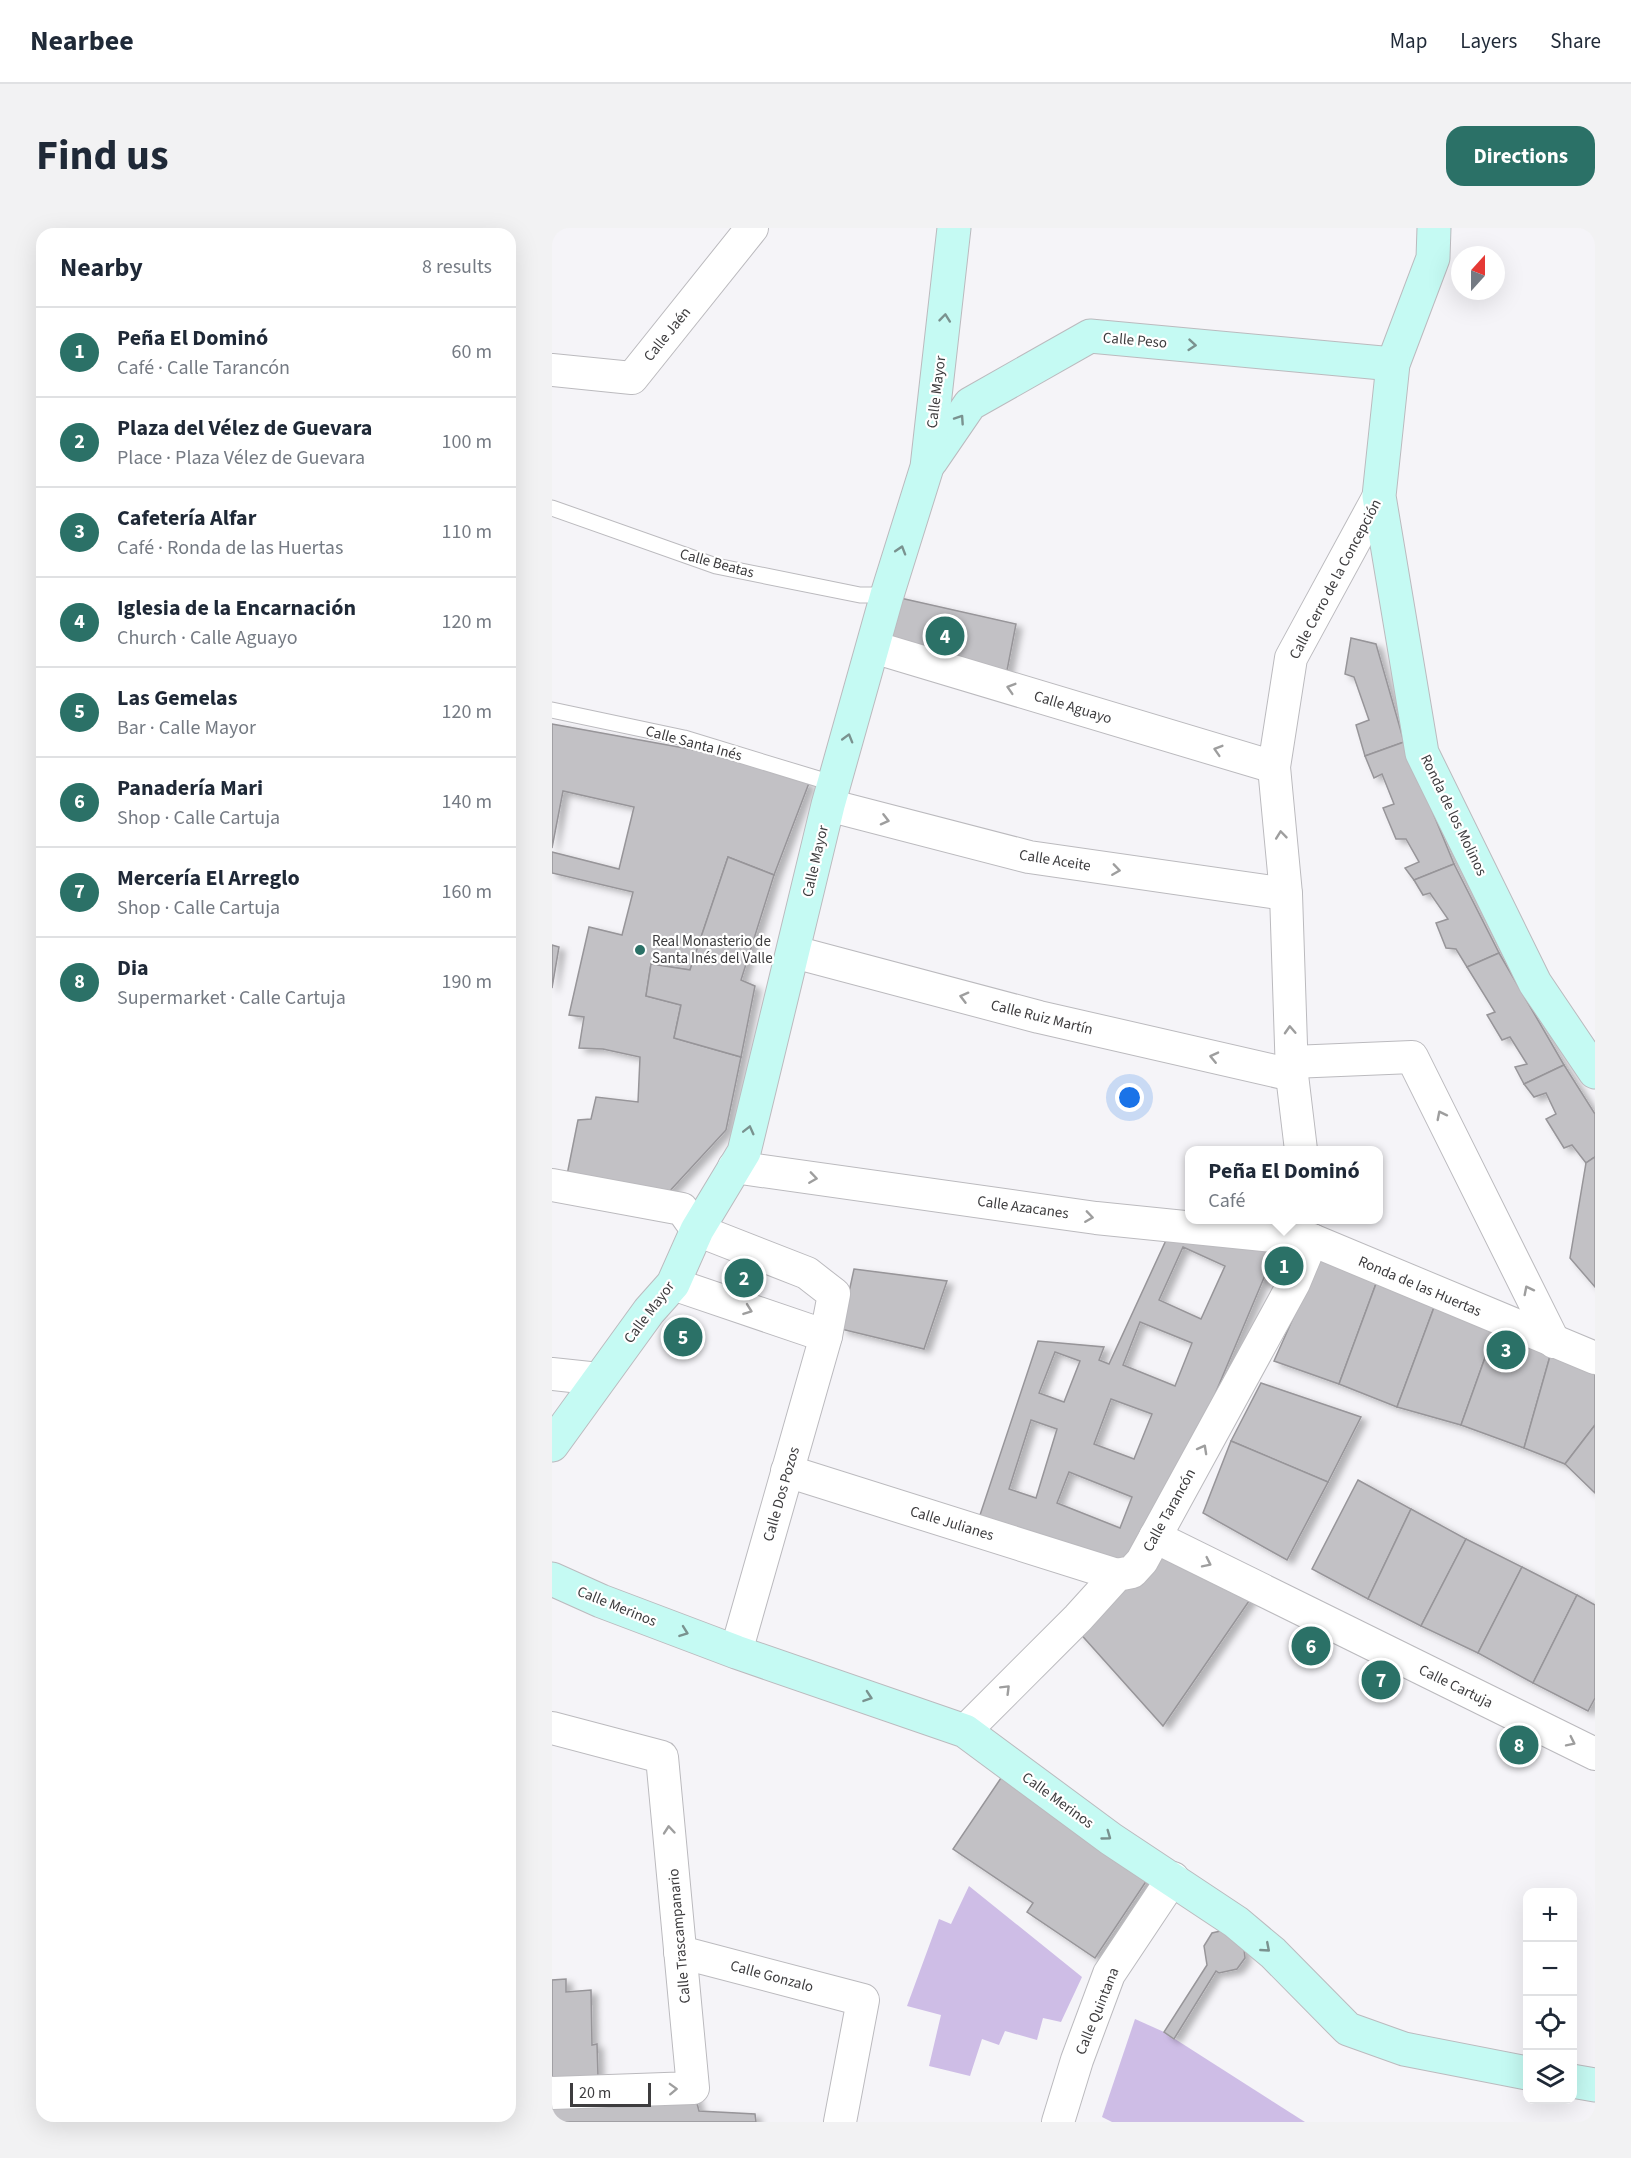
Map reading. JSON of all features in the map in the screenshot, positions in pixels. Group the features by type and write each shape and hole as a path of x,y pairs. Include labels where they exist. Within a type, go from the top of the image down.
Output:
{"street":[{"name":"Calle Jaén","path":"552,370 632,378 752,228"},
{"name":"Calle Mayor","path":"552,1445 649,1311 673,1284 697,1230 744,1152 795,952 831,795 887,595 927,467 954,228"},
{"path":"1418,228 1433,243"},
{"name":"Calle Cerro de la Concepción","path":"1301,1146 1292,1068 1286,894 1274,767 1291,658 1379,496 1393,364 1433,243"},
{"name":"Calle Peso","path":"927,467 969,404 1090,336 1393,364"},
{"name":"Ronda de los Molinos","path":"1379,496 1422,753 1535,983 1595,1072"},
{"name":"Calle Aguayo","path":"873,647 1274,767"},
{"name":"Calle Aceite","path":"831,795 1029,857 1286,894"},
{"name":"Calle Ruiz Martín","path":"795,952 1039,1017 1292,1068 1412,1057 1554,1342"},
{"name":"Calle Azacanes","path":"734,1167 1096,1218 1185,1223"},
{"path":"552,1185 682,1209 697,1230"},
{"name":"Calle Azacanes","path":"1204,1224 1311,1230"},
{"name":"Calle Dos Pozos","path":"697,1230 807,1273 834,1294 826,1336 736,1652"},
{"name":"Ronda de las Huertas","path":"1311,1230 1554,1342 1595,1358"},
{"name":"Calle Tarancón","path":"964,1731 1078,1618 1117,1575 1132,1572 1155,1537 1294,1283 1311,1230"},
{"path":"673,1284 826,1336"},
{"path":"552,1374 599,1379"},
{"name":"Calle Julianes","path":"787,1471 1117,1575"},
{"name":"Calle Cartuja","path":"1155,1537 1595,1754"},
{"name":"Calle Merinos","path":"552,1579 601,1601 736,1652 964,1731 1111,1839 1173,1878 1236,1922 1272,1953 1348,2029 1404,2049 1523,2072"},
{"name":"Calle Trascampanario","path":"552,1728 662,1757 693,2088 552,2093"},
{"name":"Calle Quintana","path":"1058,2122 1077,2060 1109,1974 1173,1878"},
{"name":"Calle Gonzalo","path":"680,1952 863,2000 840,2122"},
{"path":"1577,2082 1595,2085"}],"lane":[{"name":"Calle Beatas","path":"552,508 716,566 860,595 887,595"},
{"name":"Calle Santa Inés","path":"552,710 684,738 831,795"}],"shaded area":[{"path":"969,1886 1082,1977 1061,2022 1043,2018 1037,2040 1005,2031 999,2045 982,2039 970,2076 929,2066 941,2015 907,2006 939,1919 951,1924"},
{"path":"1135,2019 1164,2032 1305,2122 1112,2122 1102,2117"}],"building":[{"path":"887,595 1016,624 1004,686 873,647"},
{"path":"1351,638 1376,644 1404,742 1365,756 1356,725 1369,720 1354,677 1345,674"},
{"name":"Real Monasterio de Santa Inés del Valle","path":"552,724 706,752 809,783 774,875 728,857 690,970 651,964 646,996 681,1005 674,1038 741,1057 726,1130 667,1194 567,1175 578,1120 591,1119 596,1097 638,1102 640,1057 603,1049 579,1048 584,1017 569,1015 589,927 622,935 633,892 552,873 552,852 619,869 634,807 563,791 552,848"},
{"path":"1404,742 1454,864 1414,880 1405,868 1419,862 1406,839 1396,839 1383,808 1394,804 1382,774 1374,778 1365,756"},
{"path":"728,857 774,875 741,980 755,986 741,1057 674,1038 681,1005 646,996 651,964 690,970"},
{"path":"1454,864 1499,953 1467,967 1456,949 1446,948 1436,923 1448,919 1430,893 1423,895 1414,880"},
{"path":"552,945 559,947 552,988"},
{"path":"1499,953 1564,1065 1524,1084 1515,1067 1527,1064 1510,1037 1502,1040 1487,1015 1495,1012 1467,967"},
{"path":"1564,1065 1595,1114 1595,1157 1586,1163 1572,1145 1564,1148 1546,1119 1556,1114 1546,1093 1534,1097 1524,1084"},
{"path":"1595,1157 1595,1178 1586,1163"},
{"path":"1595,1157 1595,1287 1570,1258 1586,1163"},
{"path":"1173,1225 1279,1242 1155,1537 1117,1575 975,1530 1038,1341 1104,1347 1099,1360 1109,1364","holes":["1183,1247 1225,1266 1201,1319 1159,1300","1140,1322 1192,1343 1175,1386 1123,1365","1055,1352 1080,1361 1064,1402 1039,1393","1111,1399 1152,1414 1134,1459 1094,1444","1031,1420 1057,1429 1036,1498 1009,1489","1069,1472 1132,1497 1120,1528 1057,1503"]},
{"path":"1319,1260 1377,1281 1339,1384 1274,1361"},
{"path":"854,1269 947,1281 924,1349 841,1329"},
{"path":"1377,1281 1436,1302 1397,1407 1339,1384"},
{"path":"1436,1302 1497,1324 1461,1425 1397,1407"},
{"path":"1497,1324 1554,1342 1524,1448 1461,1425"},
{"path":"1554,1342 1595,1365 1595,1425 1565,1464 1524,1448"},
{"path":"1261,1383 1361,1417 1328,1482 1231,1441"},
{"path":"1595,1425 1595,1493 1565,1464"},
{"path":"1231,1441 1328,1482 1287,1560 1203,1513"},
{"path":"1358,1480 1411,1509 1368,1599 1312,1569"},
{"path":"1411,1509 1466,1539 1421,1626 1368,1599"},
{"path":"1466,1539 1522,1567 1478,1653 1421,1626"},
{"path":"1169,1544 1258,1588 1163,1726 1077,1630"},
{"path":"1522,1567 1577,1595 1533,1683 1478,1653"},
{"path":"1577,1595 1595,1605 1595,1698 1588,1711 1533,1683"},
{"path":"1003,1775 1151,1874 1095,1958 1027,1912 1033,1903 953,1849"},
{"path":"1229,1929 1243,1940 1245,1958 1237,1969 1219,1973 1216,1971 1174,2039 1164,2032 1207,1965 1204,1946 1212,1933"},
{"path":"566,1979 566,1992 591,1990 592,2045 597,2044 598,2076 552,2078 552,1980"},
{"path":"693,2088 699,2111 755,2114 756,2122 552,2122 552,2093"}],"place":[{"name":"Iglesia de la Encarnación","path":"945,636"},
{"name":"Real Monasterio de Santa Inés del Valle","path":"640,950"},
{"name":"Peña El Dominó","path":"1284,1266"},
{"name":"Plaza del Vélez de Guevara","path":"744,1278"},
{"name":"Las Gemelas","path":"683,1337"},
{"name":"Cafetería Alfar","path":"1506,1350"},
{"name":"Panadería Mari","path":"1311,1646"},
{"name":"Mercería El Arreglo","path":"1381,1680"},
{"name":"Dia","path":"1519,1745"}]}
